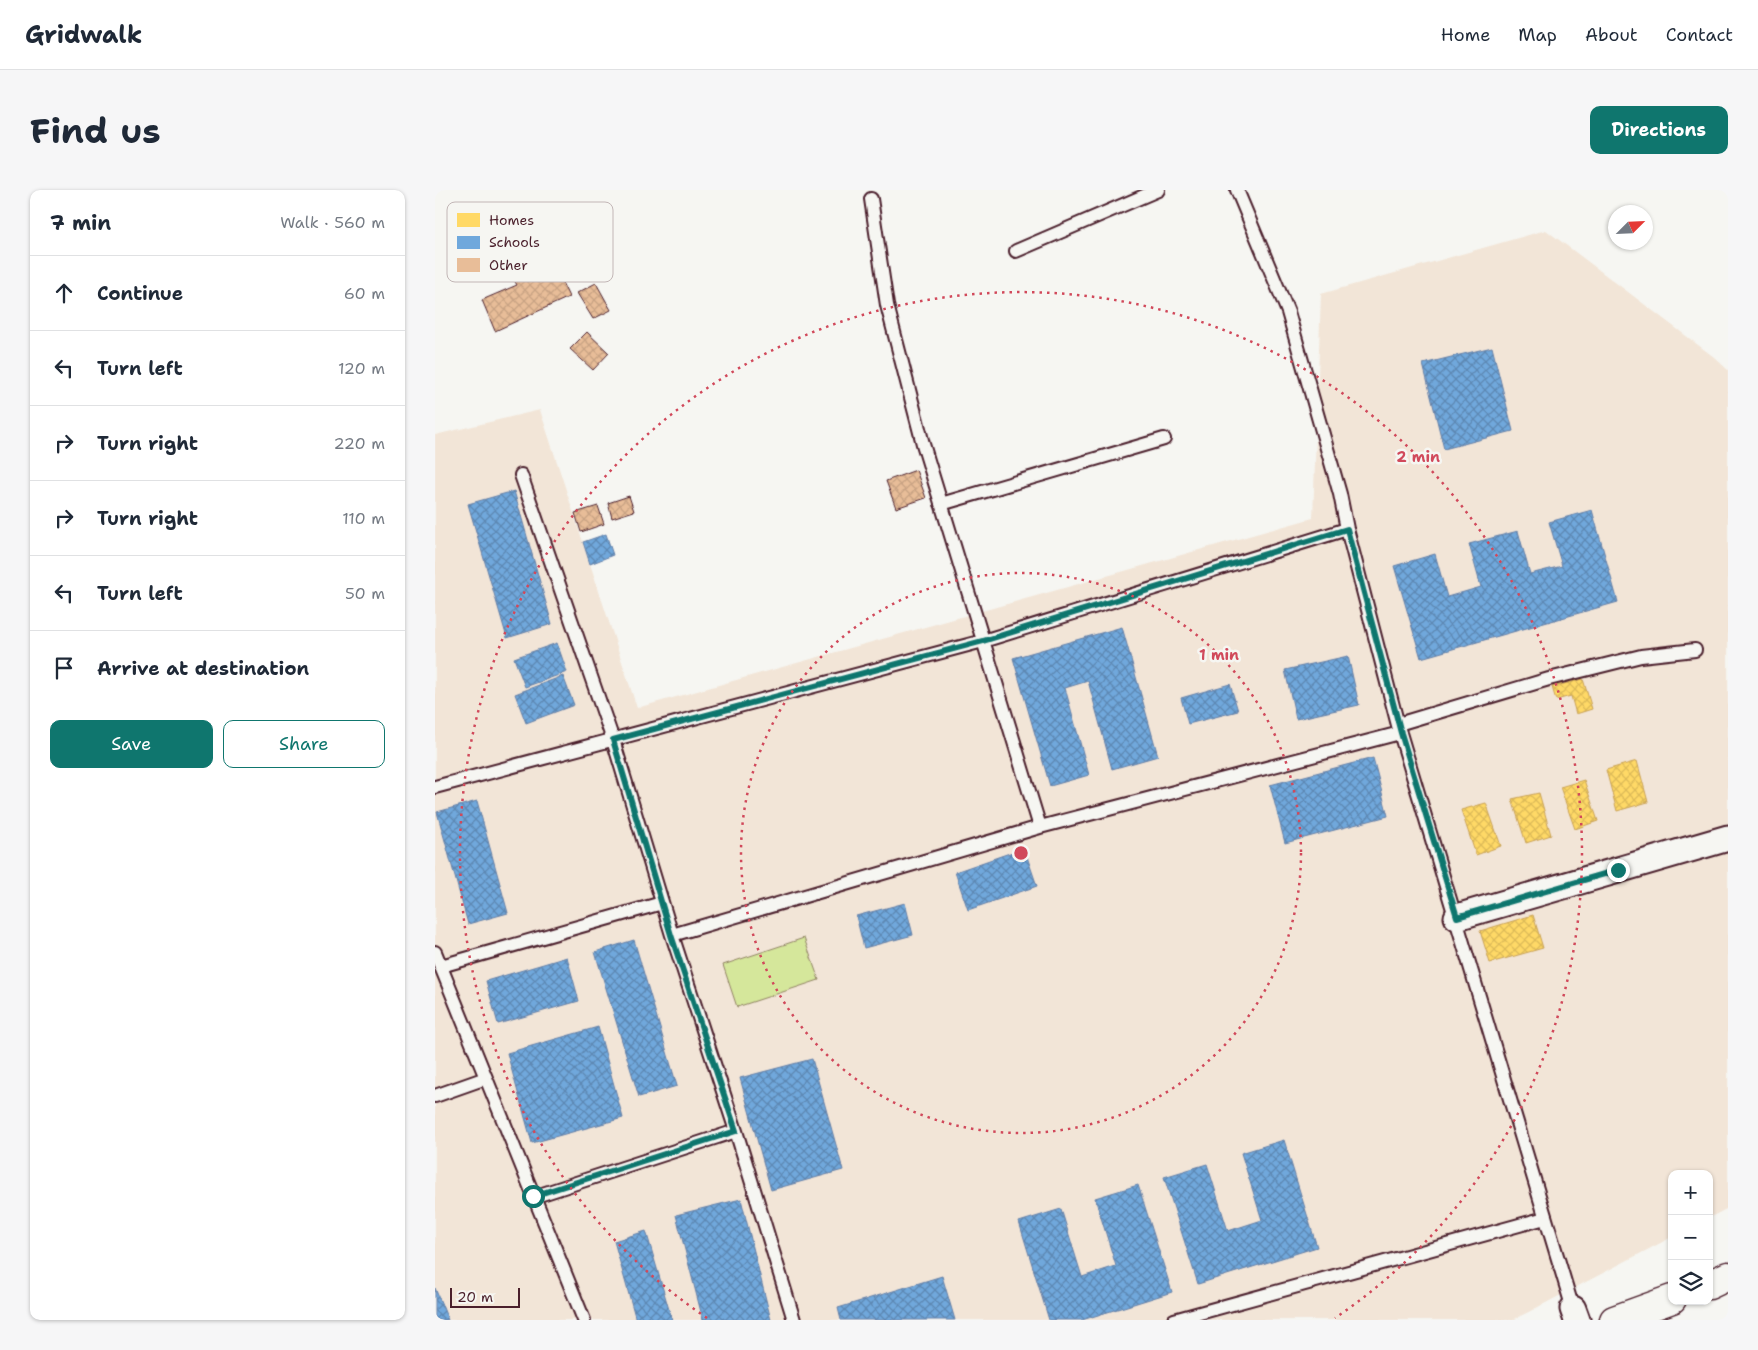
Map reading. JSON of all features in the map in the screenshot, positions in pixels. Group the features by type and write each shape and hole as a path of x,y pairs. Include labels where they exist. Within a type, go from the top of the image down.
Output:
{"highway":[{"path":"1713,1283 1728,1276"},
{"path":"1614,1320 1668,1300"}],"street":[{"path":"1457,917 1728,838"}],"lane":[{"path":"1016,252 1159,190"},
{"path":"1237,190 1288,312 1340,494 1347,529 1399,728 1575,1314"},
{"path":"871,199 887,305 923,444 1040,827"},
{"path":"941,504 1164,439"},
{"path":"521,475 613,740 671,935 736,1131 794,1320"},
{"path":"435,787 983,641 1347,529"},
{"path":"671,935 1040,827 1399,728 1549,679 1641,656 1695,650"},
{"path":"441,966 662,903"},
{"path":"435,952 584,1320"},
{"path":"435,1096 486,1078"},
{"path":"533,1196 736,1131"},
{"path":"1174,1320 1545,1218"}],"shaded area":[{"path":"1546,230 1714,357 1728,370 1728,1208 1713,1216 1713,1170 1668,1170 1668,1239 1513,1320 435,1320 435,435 540,410 637,708 1313,518 1321,294"}],"green space":[{"path":"804,938 819,980 737,1007 723,965"}],"building: Homes":[{"path":"1583,679 1592,709 1576,714 1571,696 1556,700 1552,687"},
{"path":"1637,761 1648,802 1617,811 1606,770"},
{"path":"1584,780 1598,821 1575,829 1560,787"},
{"path":"1539,793 1551,835 1526,843 1512,799"},
{"path":"1486,803 1501,846 1476,855 1461,810"},
{"path":"1533,915 1543,948 1490,963 1480,931"}],"building: Schools":[{"path":"1492,347 1513,431 1444,449 1423,364"},
{"path":"514,491 552,624 507,638 468,504"},
{"path":"1592,510 1618,602 1421,658 1394,566 1435,554 1447,597 1481,587 1469,544 1518,531 1530,574 1562,566 1549,522"},
{"path":"606,534 613,555 590,564 583,542"},
{"path":"1122,627 1158,756 1112,769 1088,681 1065,688 1089,775 1050,786 1013,658"},
{"path":"557,643 567,672 525,687 514,658"},
{"path":"1348,656 1359,705 1296,719 1285,670"},
{"path":"563,676 574,705 526,723 515,694"},
{"path":"1230,684 1238,711 1188,724 1181,698"},
{"path":"1373,758 1388,816 1285,843 1270,785"},
{"path":"477,801 508,913 468,924 437,812"},
{"path":"1024,848 1037,886 968,910 955,872"},
{"path":"905,903 913,935 864,948 856,916"},
{"path":"634,940 677,1086 639,1097 595,952"},
{"path":"567,957 579,1001 498,1024 486,981"},
{"path":"598,1027 623,1118 532,1143 507,1053"},
{"path":"812,1059 843,1170 771,1190 740,1078"},
{"path":"1284,1140 1317,1247 1198,1284 1164,1177 1207,1164 1228,1231 1262,1220 1241,1153"},
{"path":"1138,1185 1172,1292 1082,1320 1049,1320 1019,1222 1061,1209 1082,1277 1116,1266 1095,1198"},
{"path":"741,1199 771,1320 703,1320 676,1215"},
{"path":"646,1231 672,1320 636,1320 614,1241"},
{"path":"942,1276 955,1320 841,1320 838,1308"},
{"path":"435,1288 448,1320 435,1320"}],"building: Other":[{"path":"515,282 562,282 569,297 495,331 482,300 517,285"},
{"path":"596,283 611,310 593,319 577,293"},
{"path":"587,332 609,353 593,370 570,349"},
{"path":"916,470 926,498 896,508 886,481"},
{"path":"629,496 634,511 612,518 608,503"},
{"path":"598,506 604,524 581,532 575,513"}],"route":[{"path":"533,1196 736,1131 671,935 613,740 983,641 1347,529 1401,733 1457,917 1618,870"}]}
